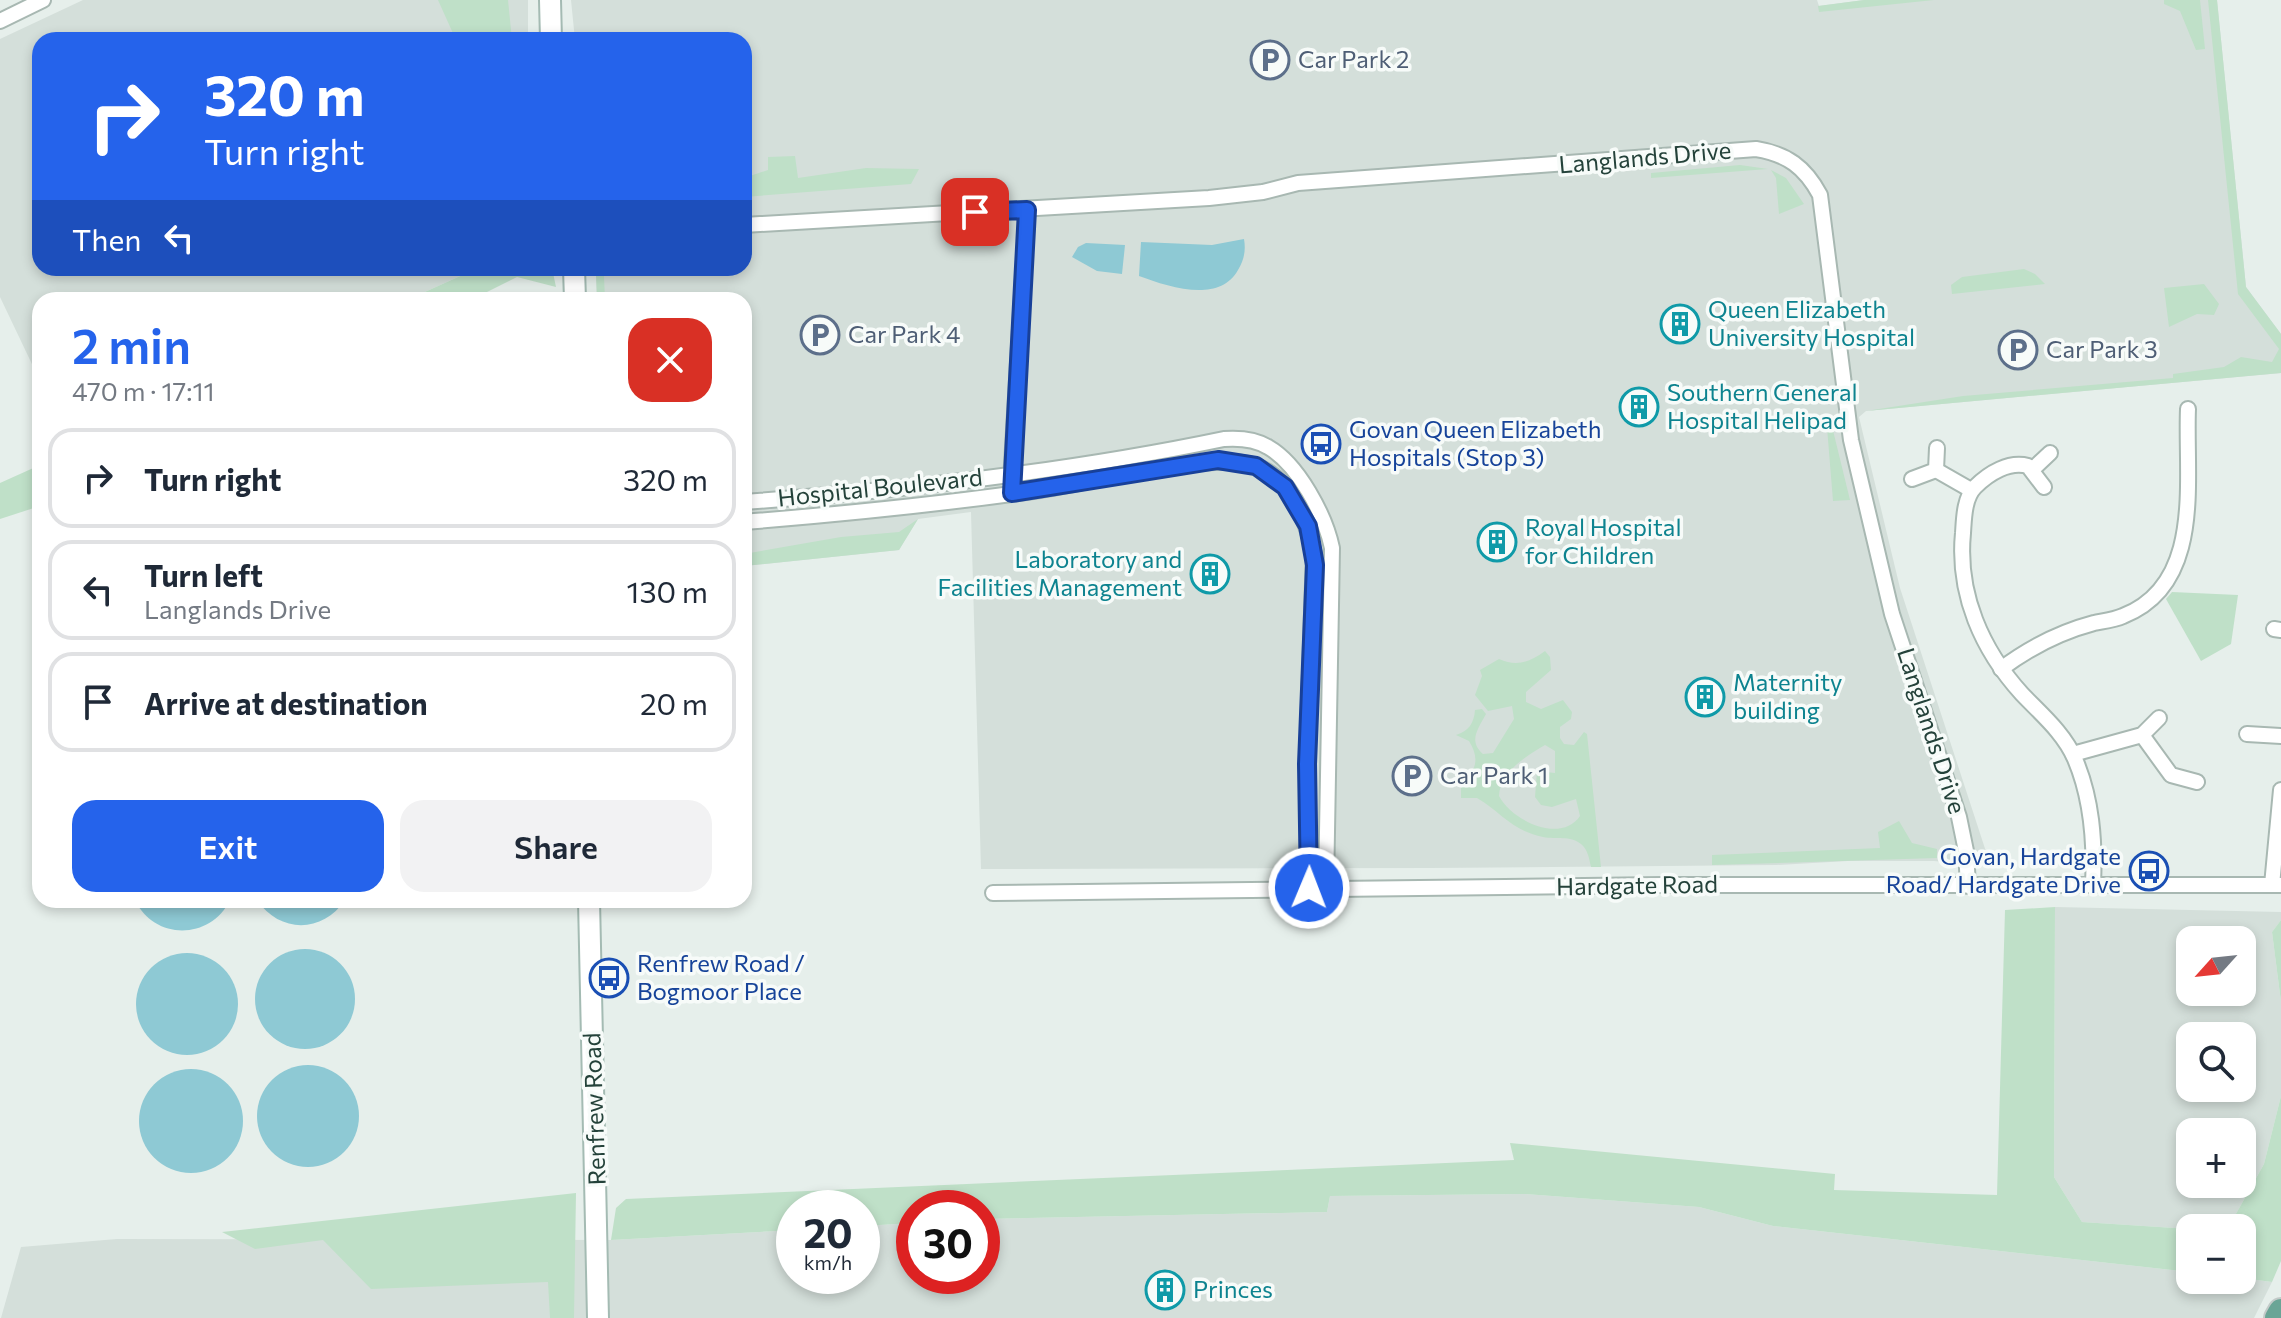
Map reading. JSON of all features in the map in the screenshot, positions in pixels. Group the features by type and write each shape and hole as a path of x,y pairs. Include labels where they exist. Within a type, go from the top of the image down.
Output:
{"main road":[{"path":"2277,1318 2281,1311"}],"street":[{"path":"0,21 43,0"},
{"path":"550,0 551,32"},
{"name":"Langlands Drive","path":"752,225 1209,198 1263,192 1298,183 1756,149 1793,161 1807,173 1820,195 1848,427 1892,614 1959,817 1968,886"},
{"path":"1012,493 1027,210"},
{"path":"2001,669 2049,639 2128,614 2154,596 2173,573 2182,550 2186,521 2188,409"},
{"name":"Hospital Boulevard","path":"752,501 872,492 1085,465 1239,438 1266,445 1293,471 1326,527 1332,548 1326,889"},
{"path":"1936,470 1937,448"},
{"path":"2032,470 2050,453"},
{"name":"Hospital Boulevard","path":"752,521 889,510 1218,460 1256,466 1285,487 1308,526 1315,565 1307,764 1309,888"},
{"path":"2044,487 2032,470 2022,464 2007,465 1971,490 1962,540 1964,580 1975,621 2001,669 2052,723 2073,754 2091,809 2093,884"},
{"path":"1936,470 1971,490"},
{"path":"1912,479 1936,470"},
{"path":"2073,754 2142,735 2159,718"},
{"path":"2247,734 2281,736"},
{"path":"2142,735 2171,775 2197,782"},
{"path":"2276,885 2281,790"},
{"name":"Hardgate Road","path":"993,893 1309,888 2276,885"},
{"name":"Renfrew Road","path":"589,908 598,1205 598,1318"}],"shaded area":[{"path":"83,0 528,0 528,32 32,32 32,276 460,276 425,292 32,292 32,364 0,297 0,39"},
{"path":"571,0 1817,0 1819,6 1864,0 2217,0 2246,287 2281,334 2281,373 1866,411 1859,417 1900,588 1991,867 1934,861 1848,861 1776,865 981,869 971,512 918,519 899,550 752,565 752,292 597,292 596,276 752,276 752,32 574,32"},
{"path":"2055,907 2281,912 2281,920 2272,932 2281,1002 2281,1096 2264,1164 2256,1178 2256,1118 2176,1118 2176,1198 2245,1198 2236,1214 2176,1214 2176,1228 2082,1222 2054,1177"},
{"path":"1525,1194 1699,1207 1773,1226 2176,1270 2176,1294 2256,1294 2256,1280 2272,1282 2254,1318 1,1318 21,1247 117,1239 611,1240 776,1231 776,1294 880,1294 880,1225 896,1224 896,1294 1000,1294 1000,1219 1327,1212 1330,1196"}],"green space":[{"path":"438,0 508,0 511,32 452,32"},
{"path":"1864,0 1934,0 1819,12 1818,6"},
{"path":"2164,0 2200,0 2205,49 2196,50 2180,11 2164,4"},
{"path":"2208,0 2217,0 2246,287 2281,334 2281,373 1866,411 1963,396 2173,378 2173,374 2224,367 2241,357 2272,362 2279,349 2238,294"},
{"path":"795,156 798,178 866,168 919,169 911,184 752,196 752,175 768,170 768,157"},
{"path":"1740,165 1768,169 1651,178 1651,173"},
{"path":"1771,170 1786,178 1804,204 1779,214 1776,178"},
{"path":"2024,269 2045,284 1952,294 1951,285 1962,277"},
{"path":"460,276 554,276 556,287 517,277 487,292 425,292"},
{"path":"596,276 604,276 605,292 597,292"},
{"path":"2204,284 2219,304 2214,315 2197,314 2169,327 2164,288"},
{"path":"1829,414 1850,500 1833,501 1826,415"},
{"path":"32,469 32,509 0,519 0,483"},
{"path":"918,519 899,550 752,565 752,553 841,537 899,532"},
{"path":"2172,592 2238,595 2231,644 2201,661 2166,599"},
{"path":"1545,651 1550,657 1551,670 1526,692 1526,702 1541,709 1563,700 1572,712 1571,719 1560,727 1560,738 1564,744 1574,745 1584,732 1587,734 1601,867 1591,867 1588,854 1577,841 1532,834 1515,826 1477,798 1461,798 1461,781 1471,773 1475,758 1469,741 1456,735 1470,726 1475,710 1482,709 1486,714 1476,735 1476,744 1483,754 1493,753 1514,719 1512,706 1488,711 1475,695 1482,676 1480,670 1499,659 1518,663","holes":["1545,745 1555,751 1555,773 1537,771 1535,797 1541,805 1552,807 1576,799 1580,816 1572,824 1549,829 1514,814 1499,796 1504,779 1522,760"]},
{"path":"1899,821 1912,843 1937,849 1937,858 1712,865 1712,855 1880,848 1878,832"},
{"path":"2055,907 2054,1177 2082,1222 2176,1228 2176,1270 1773,1226 1699,1207 1525,1194 1330,1196 1327,1212 1000,1219 1000,1190 896,1190 896,1224 880,1225 880,1190 831,1190 1514,1160 1510,1143 1835,1174 1834,1190 1997,1195 2005,910"},
{"path":"2281,920 2281,1002 2272,932"},
{"path":"2281,1096 2281,1261 2272,1282 2256,1280 2256,1214 2236,1214 2245,1198 2256,1198 2256,1178 2264,1164"},
{"path":"776,1192 776,1231 611,1240 616,1208 626,1199"},
{"path":"576,1193 574,1318 550,1318 548,1282 371,1289 323,1240 255,1249 222,1232"}],"water":[{"path":"1244,239 1245,251 1240,266 1230,280 1219,287 1206,290 1178,288 1139,276 1141,242 1212,245"},
{"path":"1086,243 1125,245 1122,274 1097,271 1072,257 1078,247"},
{"path":"141,908 224,908 210,923 182,930 168,929"},
{"path":"264,908 338,908 325,919 301,925 289,924"},
{"path":"305,949 324,952 341,963 352,980 355,999 352,1018 341,1035 324,1046 305,1049 286,1046 269,1035 258,1018 255,999 258,980 269,963 286,952"},
{"path":"187,953 207,957 223,968 234,984 238,1004 234,1024 223,1040 207,1051 187,1055 167,1051 151,1040 140,1024 136,1004 140,984 151,968 167,957"},
{"path":"308,1065 328,1069 344,1080 355,1096 359,1116 355,1136 344,1152 328,1163 308,1167 288,1163 272,1152 261,1136 257,1116 261,1096 272,1080 288,1069"},
{"path":"191,1069 211,1073 228,1084 239,1101 243,1121 239,1141 228,1158 211,1169 191,1173 171,1169 154,1158 143,1141 139,1121 143,1101 154,1084 171,1073"}],"place":[{"name":"Car Park 2","path":"1270,60"},
{"name":"Queen Elizabeth University Hospital","path":"1680,324"},
{"name":"Car Park 4","path":"820,335"},
{"name":"Car Park 3","path":"2018,350"},
{"name":"Southern General Hospital Helipad","path":"1639,407"},
{"name":"Govan Queen Elizabeth Hospitals (Stop 3)","path":"1321,444"},
{"name":"Royal Hospital for Children","path":"1497,542"},
{"name":"Laboratory and Facilities Management","path":"1210,574"},
{"name":"Maternity building","path":"1705,697"},
{"name":"Car Park 1","path":"1412,776"},
{"name":"Govan, Hardgate Road/ Hardgate Drive","path":"2149,871"},
{"name":"Renfrew Road / Bogmoor Place","path":"609,978"},
{"name":"Princes","path":"1165,1290"}],"route":[{"path":"975,212 1027,210 1012,493 1218,460 1239,462 1273,474 1285,487 1308,526 1315,565 1307,764 1309,888"}]}
